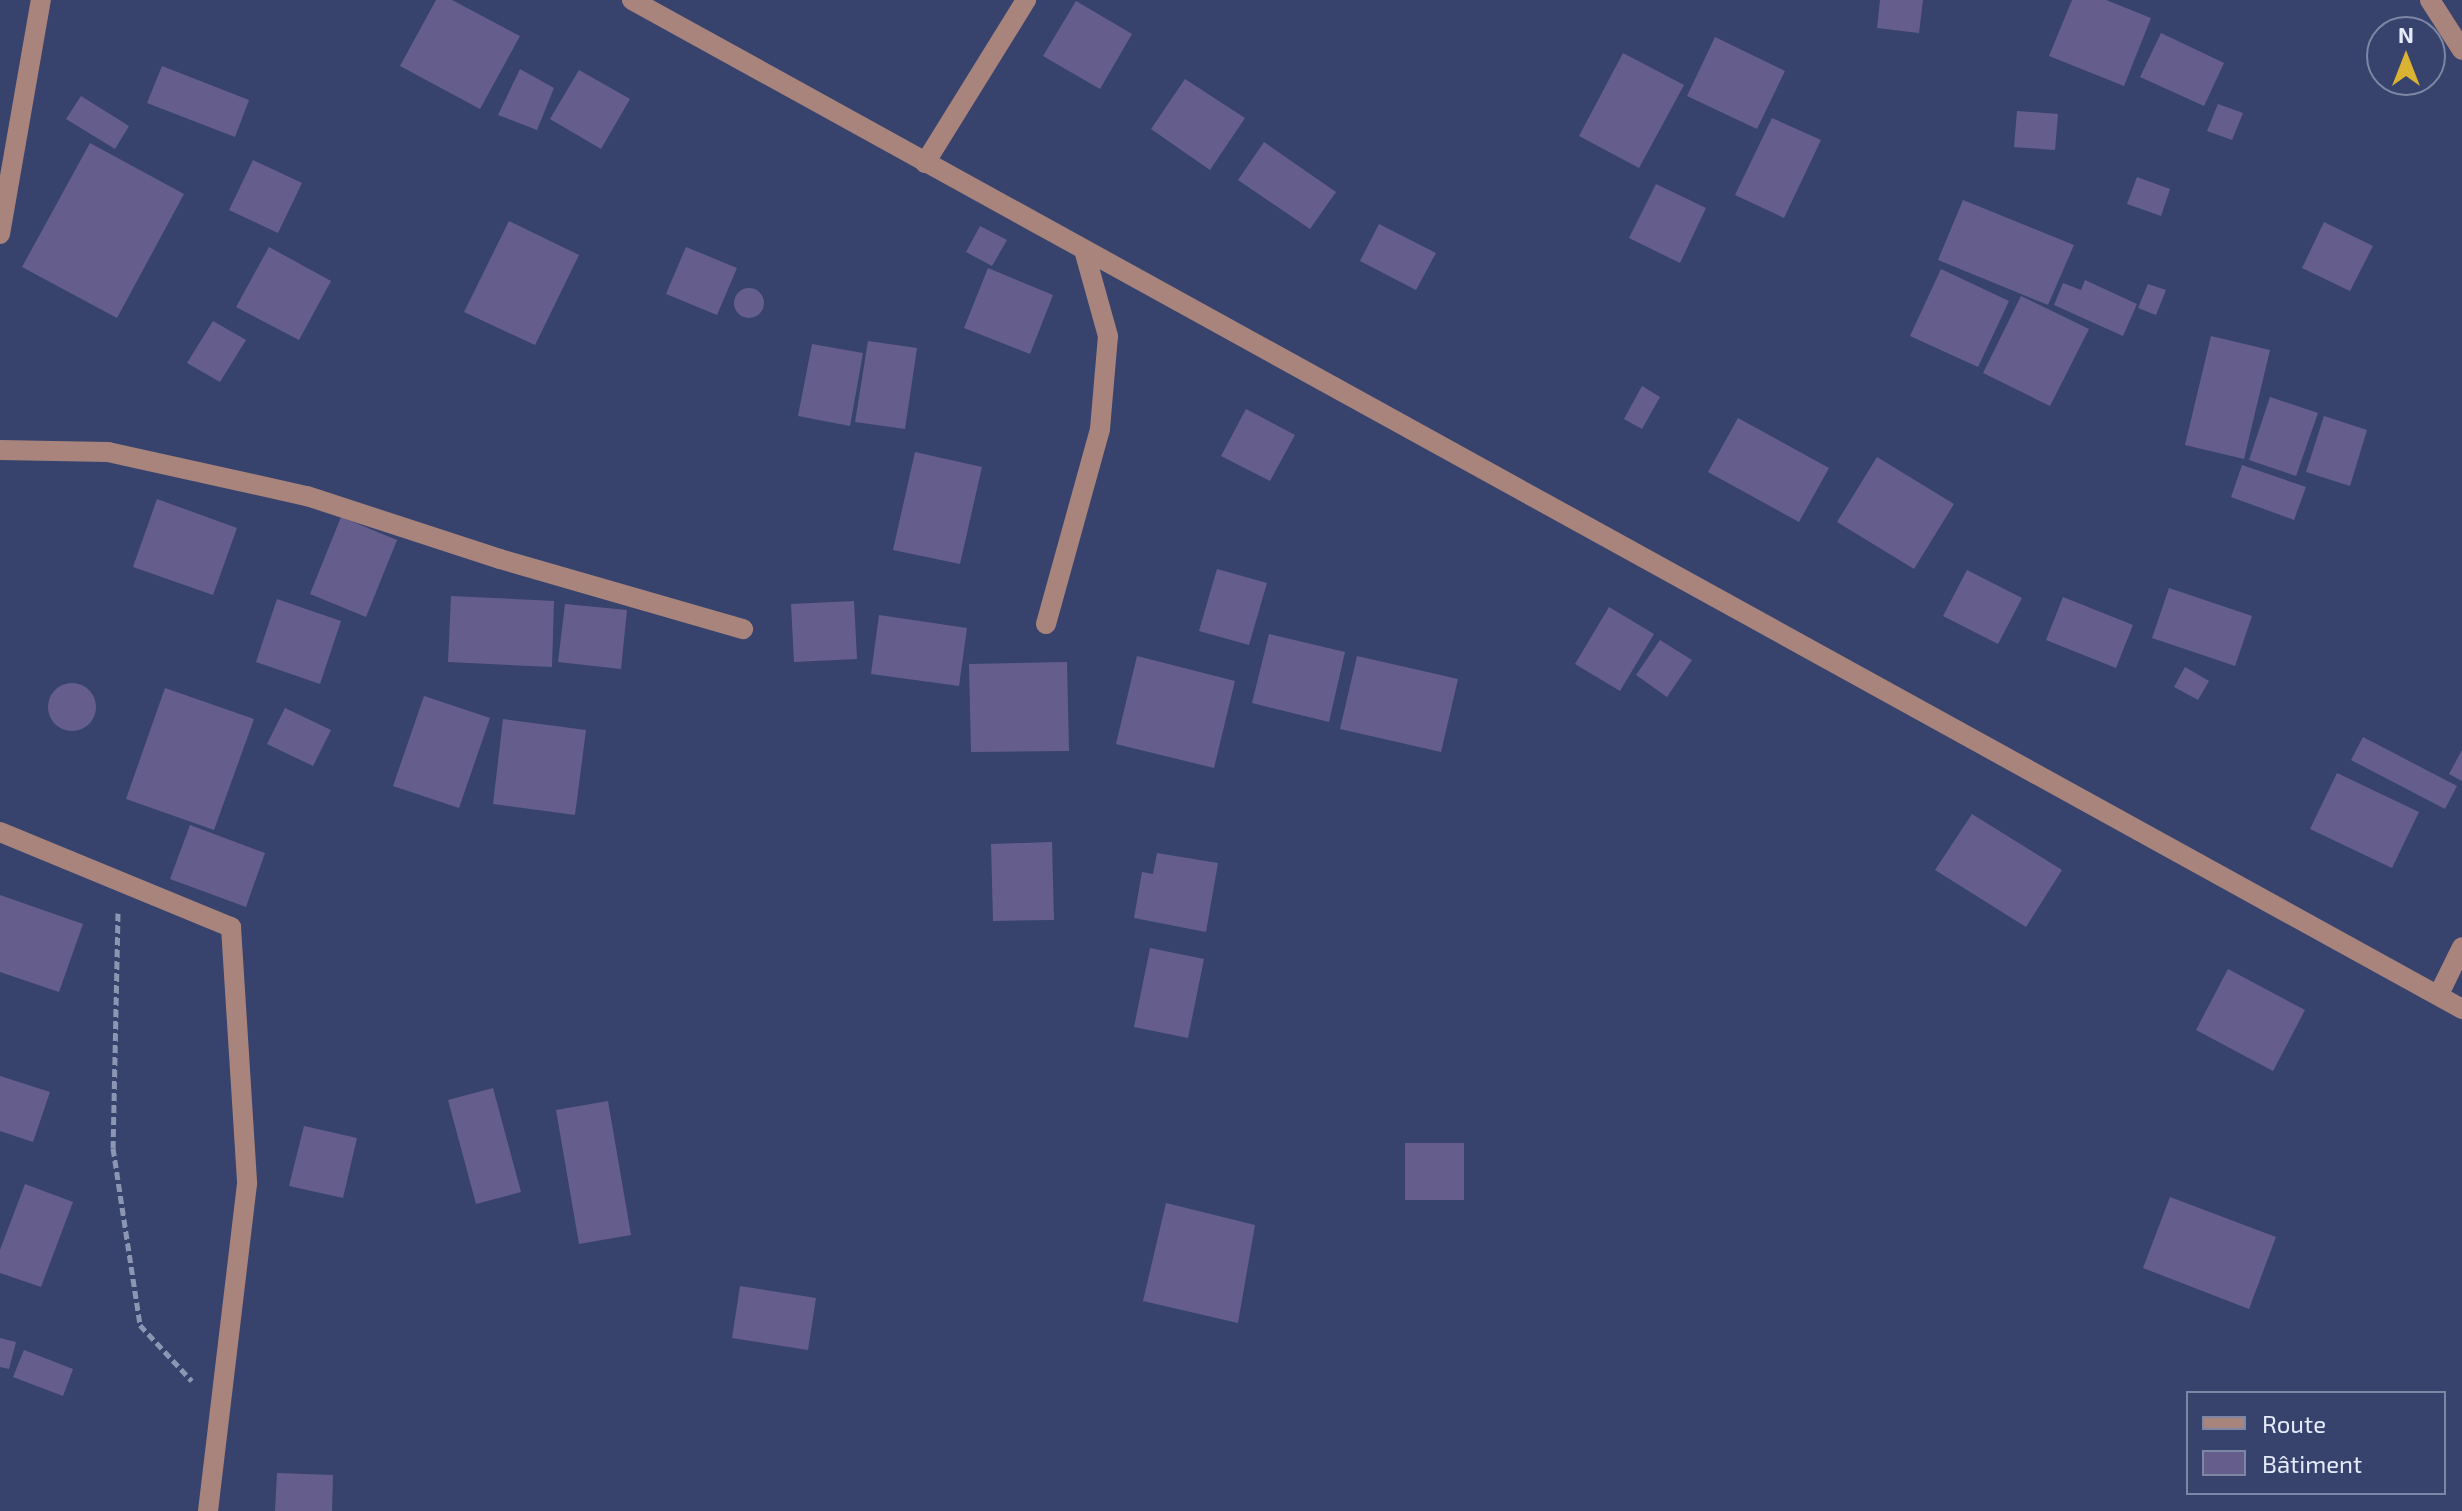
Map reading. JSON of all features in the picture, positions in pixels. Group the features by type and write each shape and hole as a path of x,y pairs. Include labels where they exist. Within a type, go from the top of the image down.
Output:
{"street":[{"path":"0,234 41,0"},
{"path":"632,0 2462,1009"},
{"path":"925,163 1026,0"},
{"path":"2430,0 2462,50"},
{"path":"1046,624 1100,429 1108,336 1084,250"},
{"path":"0,450 108,452 307,496 500,559 743,629"},
{"path":"0,832 231,927 247,1184 208,1511"},
{"path":"2439,994 2462,947"}],"path":[{"path":"119,880 113,1148 140,1325 220,1412"}],"building":[{"path":"436,0 452,0 520,36 480,109 400,66"},
{"path":"1880,0 1923,0 1919,33 1877,28"},
{"path":"2072,0 2106,0 2151,18 2124,86 2049,56"},
{"path":"1076,1 1132,34 1100,89 1043,56"},
{"path":"2161,33 2224,63 2204,106 2140,77"},
{"path":"1715,37 1785,71 1757,129 1687,96"},
{"path":"1623,53 1684,85 1639,168 1579,136"},
{"path":"162,66 249,100 235,137 147,103"},
{"path":"520,69 554,88 537,130 498,115"},
{"path":"579,70 630,99 601,149 550,119"},
{"path":"1185,79 1245,118 1210,170 1151,129"},
{"path":"81,96 129,126 115,149 66,119"},
{"path":"2218,104 2243,113 2232,140 2207,131"},
{"path":"2017,111 2058,114 2055,150 2014,147"},
{"path":"1772,118 1821,140 1784,218 1735,195"},
{"path":"1264,142 1336,192 1310,229 1238,180"},
{"path":"90,143 184,194 117,318 22,267"},
{"path":"253,160 302,183 278,233 229,210"},
{"path":"2137,177 2170,189 2161,216 2127,204"},
{"path":"1656,184 1706,208 1680,263 1629,238"},
{"path":"1963,200 2074,245 2048,305 1938,260"},
{"path":"509,221 579,255 535,345 464,312"},
{"path":"2324,222 2373,246 2350,291 2302,268"},
{"path":"1379,224 1436,253 1416,290 1360,261"},
{"path":"980,226 1007,240 992,266 966,252"},
{"path":"269,247 331,281 299,340 236,307"},
{"path":"686,247 737,268 717,315 666,294"},
{"path":"988,268 1053,295 1030,354 964,328"},
{"path":"1941,269 2009,301 1978,367 1910,336"},
{"path":"2085,280 2137,304 2123,336 2054,305 2063,283 2081,290"},
{"path":"2148,284 2166,290 2156,315 2138,308"},
{"path":"749,288 760,292 764,303 760,314 749,318 738,314 734,303 738,292"},
{"path":"2021,296 2089,329 2050,406 1983,373"},
{"path":"213,321 246,340 220,382 187,363"},
{"path":"2211,336 2270,350 2244,459 2185,445"},
{"path":"868,341 917,348 905,429 855,422"},
{"path":"812,344 863,353 850,426 798,416"},
{"path":"1642,386 1660,397 1642,429 1624,419"},
{"path":"2270,397 2318,413 2296,476 2249,460"},
{"path":"1246,409 1295,435 1270,481 1221,456"},
{"path":"2324,416 2367,430 2350,486 2306,472"},
{"path":"1738,418 1829,468 1799,522 1708,472"},
{"path":"915,452 982,467 960,564 893,550"},
{"path":"1877,457 1954,504 1914,569 1837,522"},
{"path":"2242,465 2306,487 2294,520 2231,497"},
{"path":"157,499 237,528 213,595 133,567"},
{"path":"341,517 397,540 366,617 310,594"},
{"path":"1217,569 1267,583 1249,645 1199,631"},
{"path":"1967,570 2022,598 1998,644 1943,616"},
{"path":"2169,588 2252,616 2235,666 2152,638"},
{"path":"451,596 554,601 552,667 448,662"},
{"path":"2063,597 2133,625 2116,668 2046,640"},
{"path":"277,599 341,621 320,684 256,662"},
{"path":"854,601 857,659 794,662 791,604"},
{"path":"565,604 627,610 621,669 558,662"},
{"path":"1609,607 1654,634 1620,691 1575,664"},
{"path":"879,615 967,628 959,686 871,674"},
{"path":"1269,634 1345,652 1329,722 1252,703"},
{"path":"1660,640 1692,660 1667,697 1636,675"},
{"path":"1137,656 1235,681 1214,768 1116,744"},
{"path":"1357,656 1458,679 1441,752 1340,729"},
{"path":"1067,662 1069,751 971,752 969,664"},
{"path":"2185,667 2209,681 2198,700 2174,687"},
{"path":"72,683 89,690 96,707 89,724 72,731 55,724 48,707 55,690"},
{"path":"165,688 254,719 214,830 126,799"},
{"path":"424,696 490,718 459,808 393,786"},
{"path":"285,708 331,730 313,766 267,744"},
{"path":"503,719 586,730 575,815 493,804"},
{"path":"2363,737 2457,786 2445,809 2351,760"},
{"path":"2462,750 2462,781 2449,774"},
{"path":"2337,773 2419,812 2392,868 2310,829"},
{"path":"1972,814 2062,870 2026,927 1935,870"},
{"path":"190,825 265,853 246,907 170,879"},
{"path":"1052,842 1054,920 993,921 991,844"},
{"path":"1157,853 1218,863 1206,932 1134,918 1142,872 1153,874"},
{"path":"0,895 83,924 59,992 0,972"},
{"path":"1150,948 1204,959 1188,1038 1134,1027"},
{"path":"2228,969 2305,1010 2273,1071 2196,1030"},
{"path":"0,1076 50,1092 33,1142 0,1131"},
{"path":"493,1088 521,1192 476,1204 448,1100"},
{"path":"608,1101 631,1235 579,1244 556,1110"},
{"path":"304,1126 357,1138 343,1198 289,1186"},
{"path":"1405,1143 1464,1143 1464,1200 1405,1200"},
{"path":"25,1184 73,1202 41,1287 0,1273 0,1250"},
{"path":"2170,1197 2276,1237 2249,1309 2143,1268"},
{"path":"1166,1203 1255,1225 1238,1323 1143,1301"},
{"path":"740,1286 816,1298 808,1350 732,1338"},
{"path":"0,1338 16,1342 9,1369 0,1367"},
{"path":"24,1350 73,1369 63,1396 13,1377"},
{"path":"277,1473 333,1475 332,1511 275,1511"}]}
